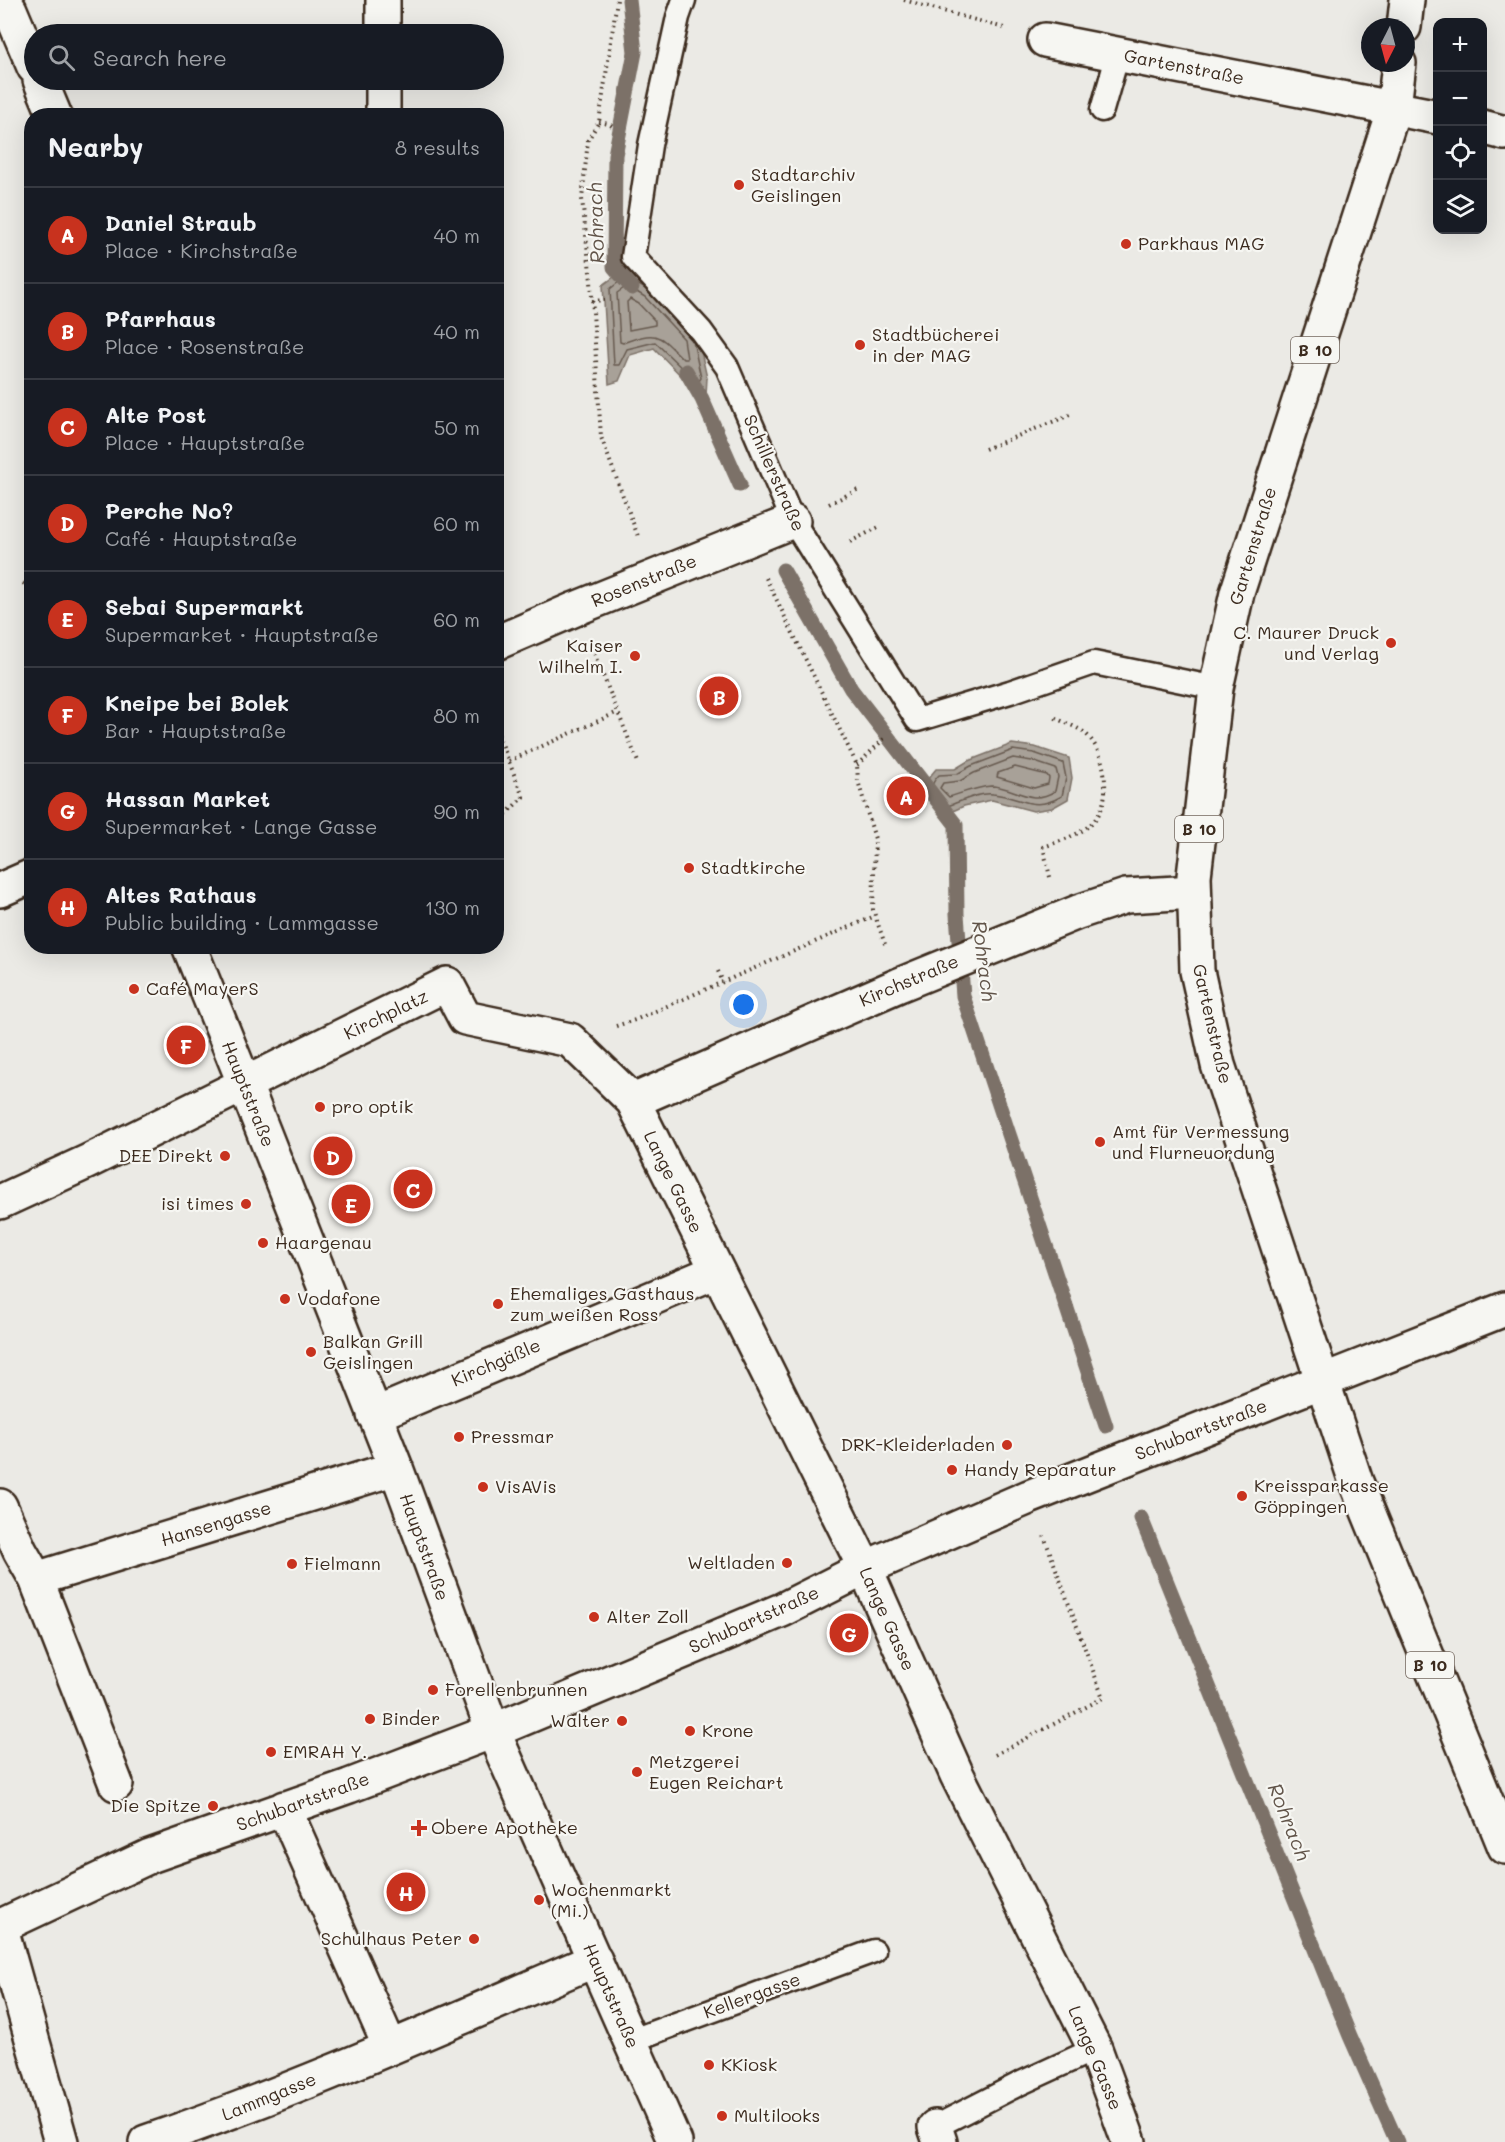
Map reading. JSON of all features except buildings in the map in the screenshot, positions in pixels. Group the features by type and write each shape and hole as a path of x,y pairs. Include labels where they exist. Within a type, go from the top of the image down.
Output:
{"street":[{"path":"3,0 10,10 24,43"},
{"path":"383,0 383,24"},
{"path":"1405,18 1407,0"},
{"name":"Gartenstraße","path":"1046,40 1394,108"},
{"name":"Gartenstraße","path":"1398,72 1394,108 1237,593 1216,688 1202,795 1194,876 1197,971 1218,1065 1321,1383 1356,1482 1505,1847"},
{"path":"44,90 52,108"},
{"path":"383,90 383,108"},
{"path":"1394,108 1433,116"},
{"path":"1487,128 1505,133"},
{"name":"Rosenstraße","path":"504,640 793,521"},
{"name":"Kirchstraße","path":"633,1101 899,985 1078,912 1126,896 1194,892"},
{"name":"Hauptstraße","path":"192,954 396,1468 493,1731 675,2142"},
{"name":"Kirchplatz","path":"245,1084 447,984 465,1018 570,1040"},
{"path":"570,1040 633,1101"},
{"path":"0,1203 245,1084"},
{"name":"Lange Gasse","path":"633,1101 865,1568 957,1775 1095,2049 1129,2142"},
{"name":"Kirchgäßle","path":"374,1415 717,1271"},
{"name":"Schubartstraße","path":"0,1925 150,1856 349,1786 493,1731 782,1610 865,1568 1029,1497 1505,1309"},
{"name":"Hansengasse","path":"36,1579 396,1468"},
{"path":"0,1506 10,1556 36,1579 117,1784"},
{"path":"284,1808 399,2043"},
{"path":"0,1925 61,2142"},
{"name":"Lammgasse","path":"146,2142 225,2129 399,2043 595,1960"}],"lane":[{"name":"Schillerstraße","path":"684,0 678,17 650,146 633,257 701,331 727,366 793,521 917,720 1010,692 1094,663 1216,688"},
{"path":"1102,110 1118,54"},
{"name":"Kellergasse","path":"630,2041 874,1951"},
{"path":"938,2135 1019,2084 1095,2049"}],"path":[{"path":"617,0 599,122 588,140 582,199 591,281 601,437 654,577"},
{"path":"904,0 1046,40"},
{"path":"599,122 609,124"},
{"path":"591,281 597,279"},
{"path":"592,300 605,300"},
{"path":"985,449 1070,415"},
{"path":"824,507 861,488"},
{"path":"747,539 857,765 858,781 875,839 873,910 899,985"},
{"path":"575,609 638,762"},
{"path":"509,761 618,712"},
{"path":"1051,716 1086,734 1102,760 1106,789 1103,806 1095,822 1084,831 1043,847 1052,884"},
{"path":"857,765 879,743"},
{"path":"504,749 523,797 504,816"},
{"path":"570,1040 635,1020 875,916"},
{"path":"718,971 723,982"},
{"path":"957,1775 1103,1698 1029,1497"}],"water":[{"path":"625,269 653,286 697,333 707,378 706,395 687,382 654,348 630,355 619,381 609,384 603,285"},
{"path":"1012,744 1035,747 1069,758 1072,778 1068,799 1052,808 1033,811 992,800 964,806 946,814 930,798 924,788 936,769 955,769 968,761"}],"waterway":[{"name":"Rohrach","path":"629,0 635,52 615,155 614,267 632,288"},
{"name":"Rohrach","path":"686,371 702,399 740,485"},
{"name":"Rohrach","path":"783,570 851,689 956,825 957,914 963,996 1106,1426"},
{"name":"Rohrach","path":"1141,1518 1350,2036 1397,2142"}],"place":[{"name":"Stadtarchiv Geislingen","path":"739,185"},
{"name":"Parkhaus MAG","path":"1126,244"},
{"name":"Stadtbücherei in der MAG","path":"860,345"},
{"name":"C. Maurer Druck und Verlag","path":"1391,643"},
{"name":"Kaiser Wilhelm I.","path":"635,656"},
{"name":"Pfarrhaus","path":"719,696"},
{"name":"Daniel Straub","path":"906,796"},
{"name":"Stadtkirche","path":"689,868"},
{"name":"Café MayerS","path":"134,989"},
{"name":"Kneipe bei Bolek","path":"186,1045"},
{"name":"pro optik","path":"320,1107"},
{"name":"Amt für Vermessung und Flurneuordung","path":"1100,1142"},
{"name":"DEE Direkt","path":"225,1156"},
{"name":"Perche No?","path":"333,1156"},
{"name":"Alte Post","path":"413,1189"},
{"name":"isi times","path":"246,1204"},
{"name":"Sebai Supermarkt","path":"351,1204"},
{"name":"Haargenau","path":"263,1243"},
{"name":"Vodafone","path":"285,1299"},
{"name":"Ehemaliges Gasthaus zum weißen Ross","path":"498,1304"},
{"name":"Balkan Grill Geislingen","path":"311,1352"},
{"name":"Pressmar","path":"459,1437"},
{"name":"DRK-Kleiderladen","path":"1007,1445"},
{"name":"Handy Reparatur","path":"952,1470"},
{"name":"VisAVis","path":"483,1487"},
{"name":"Kreissparkasse Göppingen","path":"1242,1496"},
{"name":"Weltladen","path":"787,1563"},
{"name":"Fielmann","path":"292,1564"},
{"name":"Alter Zoll","path":"594,1617"},
{"name":"Hassan Market","path":"849,1633"},
{"name":"Forellenbrunnen","path":"433,1690"},
{"name":"Binder","path":"370,1719"},
{"name":"Walter","path":"622,1721"},
{"name":"Krone","path":"690,1731"},
{"name":"EMRAH Y.","path":"271,1752"},
{"name":"Metzgerei Eugen Reichart","path":"637,1772"},
{"name":"Die Spitze","path":"213,1806"},
{"name":"Obere Apotheke","path":"419,1828"},
{"name":"Altes Rathaus","path":"406,1892"},
{"name":"Wochenmarkt (Mi.)","path":"539,1900"},
{"name":"Schulhaus Peter","path":"474,1939"},
{"name":"KKiosk","path":"709,2065"},
{"name":"Multilooks","path":"722,2116"}]}
